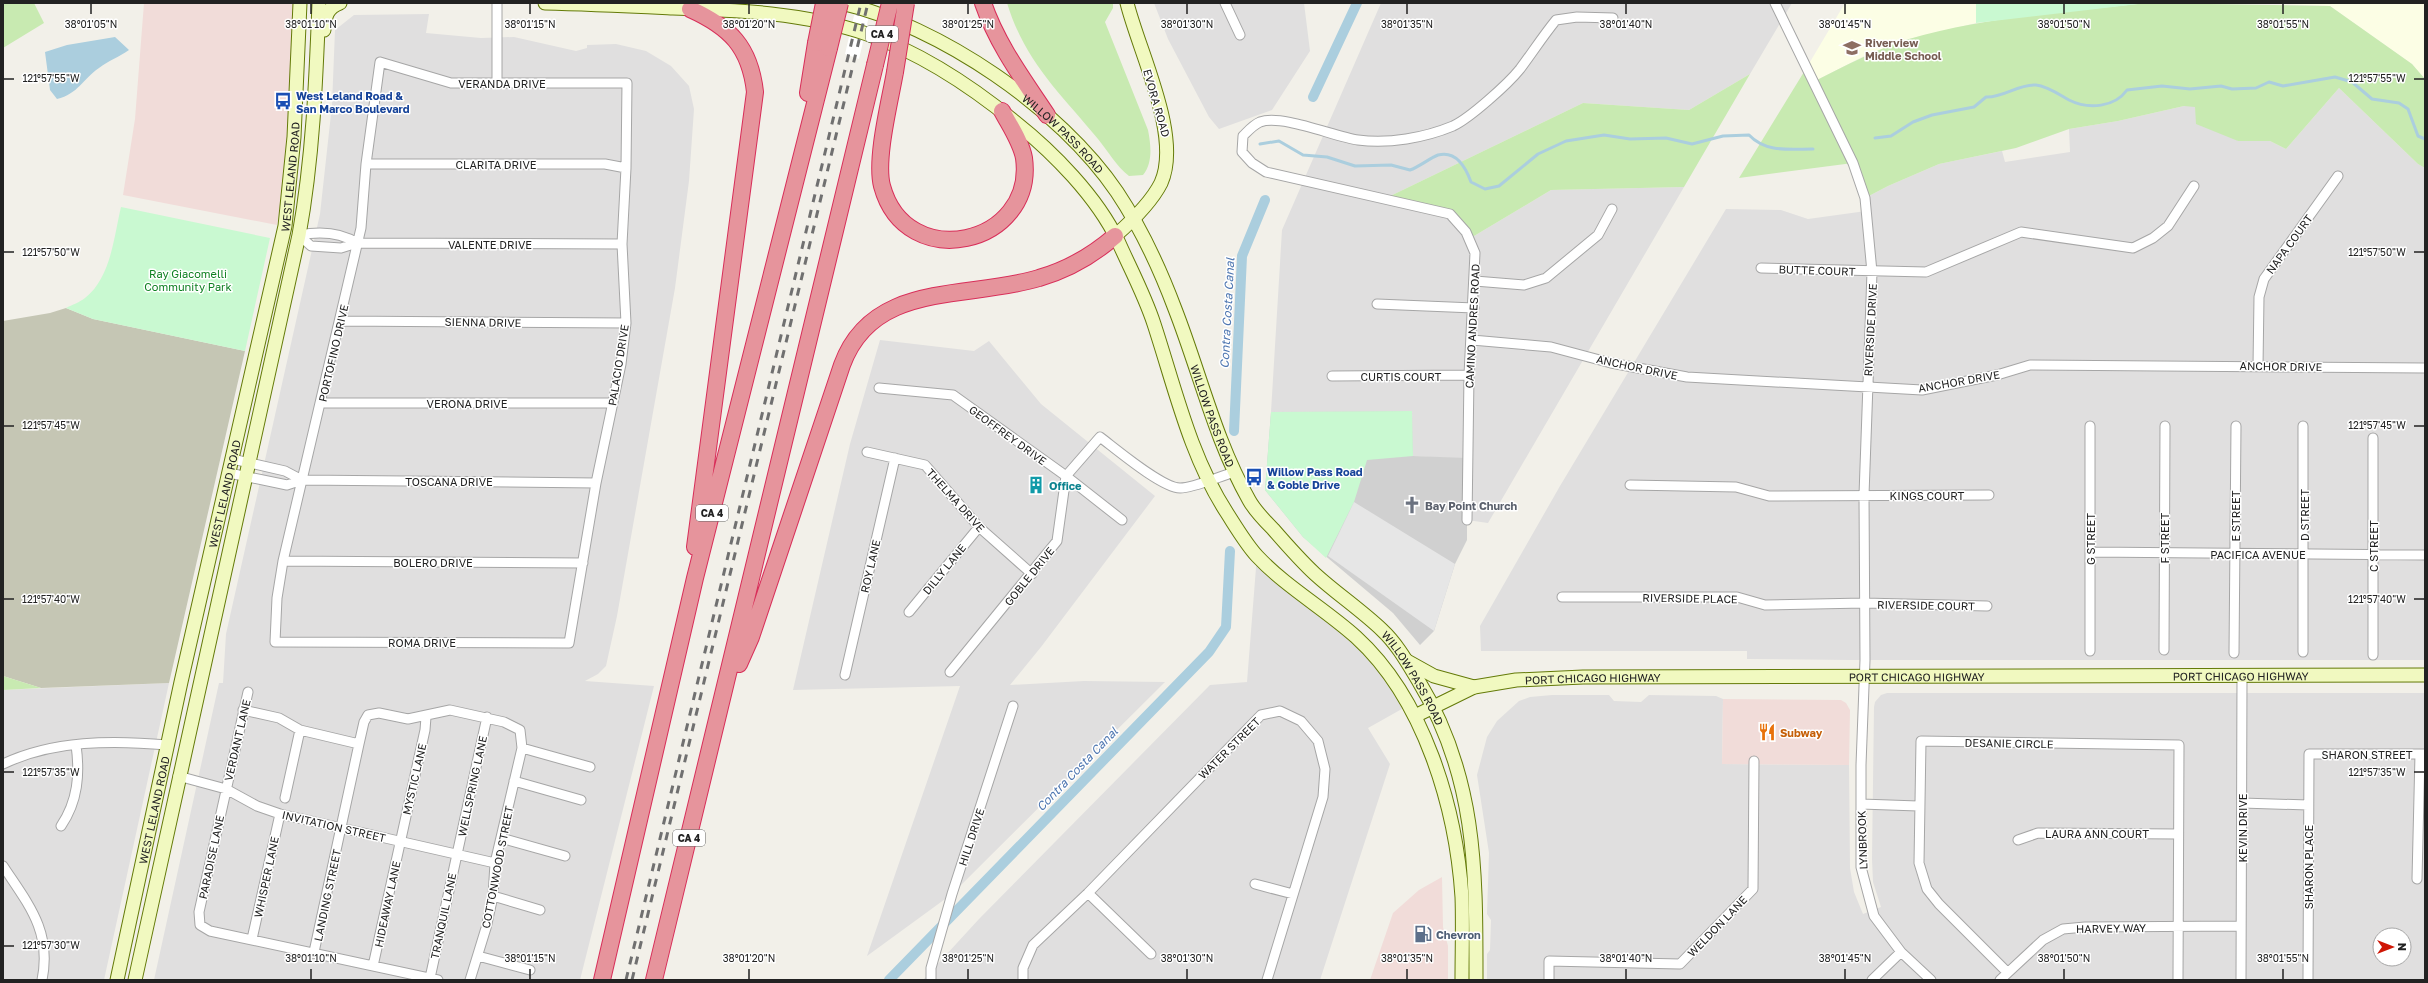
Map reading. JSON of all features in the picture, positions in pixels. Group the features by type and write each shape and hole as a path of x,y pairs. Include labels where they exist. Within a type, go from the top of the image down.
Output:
{"highway":[{"path":"822,45 824,3"},
{"name":"CA 4","path":"602,980 696,578 791,197 822,45 840,3"},
{"name":"CA 4","path":"654,980 724,696 890,3"},
{"path":"906,3 881,158 882,186 890,206 903,222 919,233 938,239 958,240 975,237 992,229 1009,210 1017,199 1023,179 1024,158 1017,138 1002,111"},
{"path":"983,3 997,37 1009,59 1047,115"},
{"path":"696,7 732,35 749,61 756,92 706,470 695,538 696,578"},
{"path":"724,696 751,637 844,359 848,348 859,332 876,317 906,302 1038,279 1065,269 1098,250 1115,236"}],"main road":[{"name":"WEST LELAND ROAD","path":"117,980 180,682 229,473 254,353 283,236 294,136 300,3"},
{"name":"WEST LELAND ROAD","path":"135,980 178,776 246,477 306,199 312,132 318,3"},
{"path":"312,132 321,87 325,17 329,10 340,3"},
{"name":"WILLOW PASS ROAD","path":"545,3 696,7 785,15 867,34 936,66 979,93 1040,142 1101,212 1115,236 1152,318 1192,443 1207,480 1227,514 1257,556 1357,638 1388,671 1415,716 1438,777 1453,829 1462,898 1462,980"},
{"name":"WILLOW PASS ROAD","path":"840,3 871,10 948,45 1047,115 1099,169 1117,192 1155,261 1176,310 1216,431 1250,502 1280,537 1316,574 1363,611 1391,639 1406,660 1435,708 1456,761 1469,822 1474,861 1476,980"},
{"name":"EVORA ROAD","path":"1115,236 1133,219 1154,195 1161,182 1168,154 1164,126 1128,3"},
{"path":"294,136 301,152 293,218 293,229 299,234"},
{"path":"279,326 277,307 288,256 288,246 283,236"},
{"path":"1406,660 1434,676 1474,687"},
{"name":"PORT CHICAGO HIGHWAY","path":"1415,716 1435,708 1474,687 1516,680 1583,677 2425,675"},
{"path":"145,850 158,827 166,790 178,776 173,760 183,711 180,682"}],"street":[{"path":"497,3 497,83"},
{"path":"1225,3 1240,35"},
{"name":"RIVERSIDE DRIVE","path":"1775,3 1853,163 1865,198 1872,272 1864,495 1864,677"},
{"name":"CAMINO ANDRES ROAD","path":"1467,520 1469,375 1474,308 1475,253 1466,232 1450,214 1284,178 1266,172 1252,163 1242,152 1243,136 1260,122 1314,128 1357,140 1384,141 1420,137 1454,125 1477,109 1519,70 1556,20 1577,17 1613,18"},
{"name":"VERANDA DRIVE","path":"380,62 451,83 627,83"},
{"name":"PORTOFINO DRIVE","path":"275,642 277,598 283,561 341,321 361,228 366,164 380,62"},
{"name":"PALACIO DRIVE","path":"569,643 596,482 620,364 626,323 622,244 626,168 627,83"},
{"name":"CLARITA DRIVE","path":"366,164 605,164 626,168"},
{"name":"NAPA COURT","path":"2258,366 2259,297 2264,279 2338,176"},
{"name":"BUTTE COURT","path":"1761,268 1872,272 1926,272 2021,232 2133,248 2153,238 2168,226 2194,186"},
{"path":"1475,281 1524,285 1546,278 1598,235 1612,209"},
{"name":"VALENTE DRIVE","path":"299,234 314,232 346,235 357,243"},
{"name":"VALENTE DRIVE","path":"299,234 311,246 341,248 357,243 622,244"},
{"path":"1377,304 1474,308"},
{"name":"SIENNA DRIVE","path":"341,321 626,323"},
{"name":"ANCHOR DRIVE","path":"1472,340 1552,347 1611,363 1687,377 1922,390 1997,375 2030,365 2425,368"},
{"name":"CURTIS COURT","path":"1332,376 1469,375"},
{"name":"GEOFFREY DRIVE","path":"879,388 953,395 1066,476 1122,520"},
{"name":"VERONA DRIVE","path":"321,403 612,403"},
{"name":"G STREET","path":"2090,426 2090,651"},
{"name":"F STREET","path":"2164,650 2165,426"},
{"name":"E STREET","path":"2234,653 2236,426"},
{"name":"D STREET","path":"2303,426 2303,652"},
{"path":"1066,476 1100,437 1164,483 1178,488 1192,486 1235,472"},
{"name":"C STREET","path":"2373,438 2373,655"},
{"name":"THELMA DRIVE","path":"867,452 925,465 979,527 1032,574"},
{"name":"ROY LANE","path":"845,675 895,458"},
{"name":"TOSCANA DRIVE","path":"232,459 285,471 302,480"},
{"name":"TOSCANA DRIVE","path":"229,473 287,485 302,480 596,482"},
{"name":"GOBLE DRIVE","path":"950,672 1032,574 1057,541 1066,476"},
{"name":"KINGS COURT","path":"1630,485 1736,487 1769,496 1989,495"},
{"name":"DILLY LANE","path":"910,612 979,527"},
{"name":"PACIFICA AVENUE","path":"2090,552 2374,556 2425,555"},
{"name":"BOLERO DRIVE","path":"283,561 583,563"},
{"name":"RIVERSIDE PLACE","path":"1562,597 1737,597 1764,605 1864,603"},
{"name":"RIVERSIDE COURT","path":"1864,603 1987,606"},
{"name":"ROMA DRIVE","path":"275,642 569,643"},
{"name":"KEVIN DRIVE","path":"2241,980 2242,676"},
{"name":"LYNBROOK","path":"1864,677 1861,804 1863,874 1874,916 1900,952 1931,980"},
{"name":"VERDANT LANE","path":"226,789 248,692"},
{"name":"HILL DRIVE","path":"931,980 931,968 952,894 1013,706"},
{"path":"243,710 278,718 300,730 359,744"},
{"path":"426,717 439,711 450,710 487,717"},
{"name":"WATER STREET","path":"1023,980 1023,968 1033,945 1088,893 1261,715 1280,712 1301,721 1318,741 1326,769 1323,797 1267,980"},
{"name":"LANDING STREET","path":"314,952 364,722 368,715 379,713 408,719 426,717"},
{"name":"MYSTIC LANE","path":"400,842 425,730 426,717"},
{"name":"COTTONWOOD STREET","path":"470,980 478,956 492,896 495,863 522,748 520,730 513,725 487,717"},
{"name":"WELLSPRING LANE","path":"457,854 487,717"},
{"path":"285,798 300,730"},
{"name":"DESANIE CIRCLE","path":"2007,972 1939,904 1927,889 1919,863 1918,806 1921,741 2179,745 2178,980"},
{"path":"3,764 45,751 76,745 124,743 167,745"},
{"path":"61,826 70,812 78,783 76,745"},
{"path":"522,748 590,767"},
{"name":"SHARON STREET","path":"2309,754 2422,754"},
{"name":"SHARON PLACE","path":"2308,980 2309,754"},
{"path":"2417,878 2422,754"},
{"name":"WELDON LANE","path":"1549,980 1549,961 1680,964 1753,889 1754,761"},
{"name":"INVITATION STREET","path":"178,776 226,789 257,806 280,814 495,863"},
{"path":"514,781 581,800"},
{"name":"PARADISE LANE","path":"226,789 199,912 200,925 210,931 252,939"},
{"path":"2242,803 2308,805"},
{"path":"1861,804 1918,806"},
{"name":"WHISPER LANE","path":"252,939 280,814"},
{"name":"LAURA ANN COURT","path":"2018,840 2038,833 2178,834"},
{"path":"501,838 565,856"},
{"name":"HIDEAWAY LANE","path":"373,966 400,842"},
{"name":"TRANQUIL LANE","path":"434,979 457,854"},
{"path":"3,866 38,920 46,962 42,980"},
{"path":"1255,884 1293,894"},
{"path":"1088,893 1151,954"},
{"path":"492,896 540,910"},
{"name":"HARVEY WAY","path":"2000,980 2043,940 2063,929 2085,927 2178,928 2241,926"},
{"path":"252,939 434,979"},
{"path":"1872,980 1900,952"},
{"path":"478,956 530,970"}],"shaded area":[{"path":"144,3 294,3 289,152 277,225 123,195 135,119"},
{"path":"1154,3 1304,3 1310,51 1272,110 1219,129 1209,117 1168,39"},
{"path":"1381,3 1792,3 1750,74 1689,110 1583,103 1382,200 1450,214 1469,239 1551,190 1684,187 1488,523 1467,520 1467,459 1413,456 1412,411 1271,412 1282,230"},
{"name":"Riverview Middle School","path":"1845,3 2147,3 1976,23 1909,39 1862,57 1815,81 1807,67"},
{"path":"2252,3 2425,3 2425,79 2412,64 2330,6"},
{"path":"429,14 426,33 481,38 514,37 576,51 587,48 587,45 616,44 646,51 671,66 689,86 694,109 689,181 675,288 617,616 606,666 598,674 585,681 654,686 580,980 154,980 219,683 223,683 226,634 320,214 332,105 335,30 354,15"},
{"path":"2339,88 2418,164 2425,168 2425,660 1849,660 1747,659 1747,651 1481,651 1480,626 1560,486 1726,209 1781,210 1808,219 1866,211 1865,198 1888,186 1939,164 2002,151 2005,162 2070,152 2069,129 2118,121 2184,106 2195,106 2238,141 2270,141 2286,149"},
{"path":"66,308 93,319 245,351 169,683 41,688 3,676 3,321 50,313"},
{"path":"880,340 974,351 989,341 1041,404 1155,496 1041,647 1010,685 1084,681 1165,682 952,894 867,956 960,686 793,690 850,444"},
{"name":"Bay Point Church","path":"1412,411 1413,456 1467,458 1467,540 1455,564 1434,631 1420,645 1393,613 1303,537 1265,490 1271,412"},
{"path":"1354,502 1455,564 1434,631 1328,556"},
{"path":"1257,555 1357,638 1409,705 1368,728 1390,764 1320,980 923,980 979,919 1210,685 1247,682"},
{"path":"169,683 104,980 3,980 3,690"},
{"path":"1887,693 2425,693 2425,980 1487,980 1487,954 1490,950 1491,920 1487,914 1489,853 1477,775 1487,737 1497,721 1519,701 1530,697 1552,695 1609,695 1614,701 1641,702 1649,695 1716,696 1723,699 1722,764 1849,765 1850,868 1854,892 1863,914 1881,907 1873,882 1872,859 1875,702 1881,695"},
{"path":"1723,699 1841,700 1846,703 1850,710 1849,765 1722,764"},
{"path":"1442,877 1443,927 1448,946 1448,980 1370,980 1393,913 1419,890"}],"green space":[{"path":"3,3 34,3 44,23 3,48"},
{"path":"1007,3 1113,3 1113,8 1105,22 1148,130 1150,159 1143,175 1129,176 1124,172 1045,76 1023,43"},
{"path":"1976,3 2147,3 1976,23"},
{"path":"2147,3 2330,6 2412,64 2425,79 2425,168 2418,164 2339,88 2286,149 2270,141 2238,141 2196,124 2195,107 2184,106 2118,121 2069,129 2016,148 1939,164 1888,186 1865,198 1853,163 1739,178 1807,67 1815,81 1885,48 1909,39 1938,31 1997,20"},
{"path":"1750,74 1684,187 1551,190 1469,239 1449,214 1382,200 1583,103 1689,110"},
{"name":"Ray Giacomelli Community Park","path":"121,207 270,238 245,351 93,319 66,308 85,298 94,290 101,279 110,256"},
{"path":"1412,411 1413,456 1367,460 1354,502 1326,558 1303,537 1265,490 1271,412"},
{"path":"3,676 41,688 3,690"}],"water":[{"path":"115,37 129,50 93,72 70,94 57,99 50,90 45,52 67,45"}],"pier":[{"path":"857,3 872,3 859,59 845,54"}],"waterway":[{"name":"Contra Costa Canal","path":"1313,97 1357,3"},
{"path":"1875,138 1891,136 1913,122 1932,115 1974,107 1986,97 1992,97 2029,85 2045,87 2069,100 2093,106 2116,100 2127,90 2162,86 2190,89 2221,86 2232,89 2256,88 2269,82 2283,86 2335,77 2352,82 2372,99 2399,103 2408,109 2418,136 2425,139"},
{"path":"1260,144 1279,141 1303,155 1327,157 1355,166 1391,165 1410,170 1438,155 1445,154 1450,155 1460,161 1471,182 1485,189 1499,186 1538,154 1566,141 1604,135 1630,139 1666,138 1692,144 1723,136 1749,135 1763,145 1779,149 1813,149"},
{"name":"Contra Costa Canal","path":"1234,431 1242,256 1265,200"},
{"name":"Contra Costa Canal","path":"889,980 1209,652 1226,627 1230,551"}],"railway":[{"path":"626,980 861,3"},
{"path":"632,980 868,3"}],"place":[{"name":"Riverview Middle School","path":"1852,48"},
{"name":"West Leland Road & San Marco Boulevard","path":"283,101"},
{"name":"Willow Pass Road & Goble Drive","path":"1254,477"},
{"name":"Office","path":"1036,485"},
{"name":"Bay Point Church","path":"1412,505"},
{"name":"Subway","path":"1767,732"},
{"name":"Chevron","path":"1423,934"}]}
